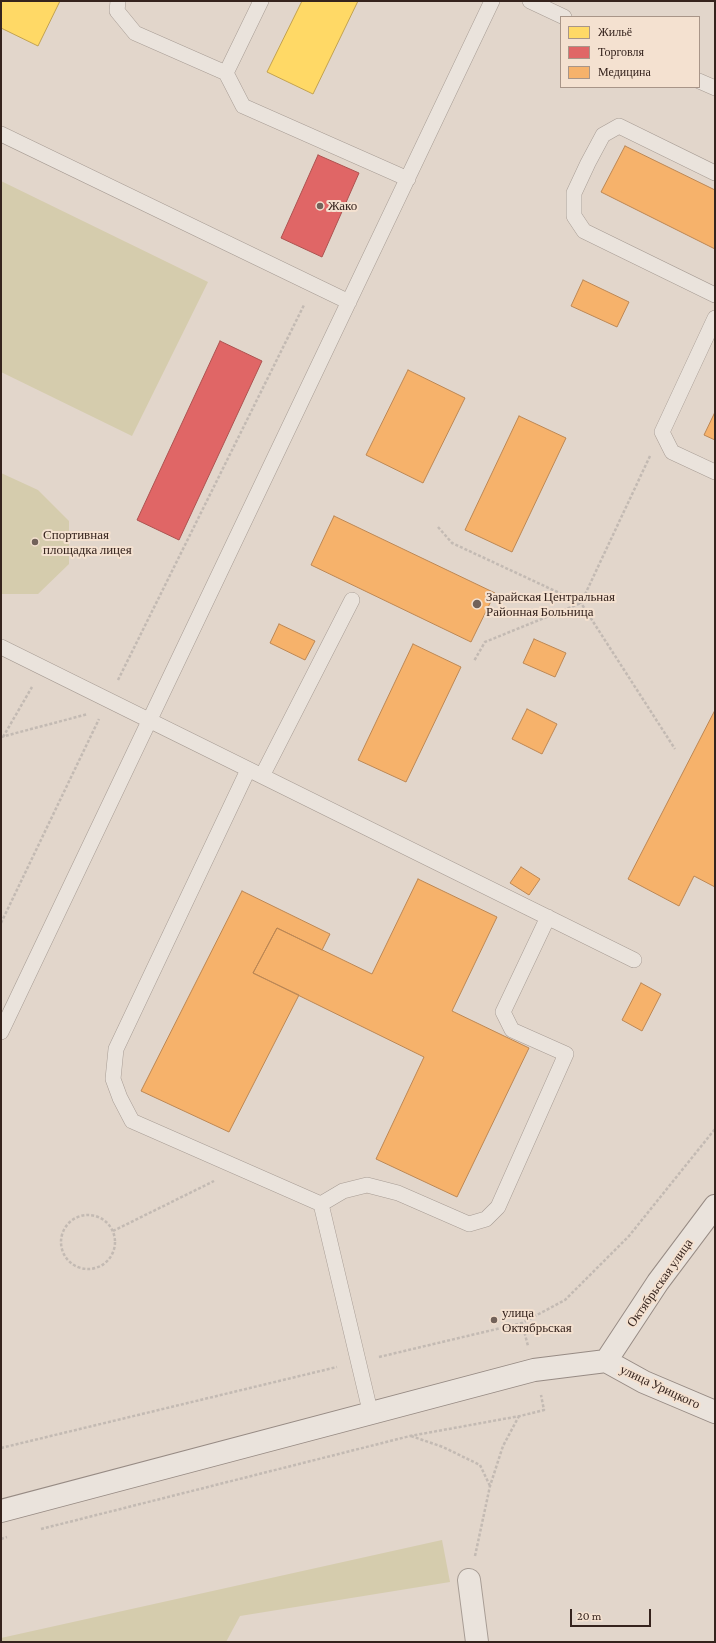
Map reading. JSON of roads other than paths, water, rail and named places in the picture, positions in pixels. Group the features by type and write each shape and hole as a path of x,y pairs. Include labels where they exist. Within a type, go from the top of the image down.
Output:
{"main road":[{"name":"Октябрьская улица","path":"606,1361 658,1282 715,1206"},
{"name":"улица Урицкого","path":"606,1361 644,1382 715,1412"},
{"path":"1,1512 371,1415 534,1370 606,1361"},
{"path":"470,1580 477,1642"}],"lane":[{"path":"118,1 118,11 136,34 226,73 244,106 408,179"},
{"path":"226,73 261,1"},
{"path":"1,1032 492,1"},
{"path":"530,1 562,16"},
{"path":"700,81 715,88"},
{"path":"715,173 619,126 603,135 592,156 574,193 574,216 584,231 715,295"},
{"path":"1,134 349,302"},
{"path":"715,318 662,432 672,452 715,472"},
{"path":"262,776 352,600"},
{"path":"1,647 105,705 149,720 634,960"},
{"path":"248,770 116,1049 112,1079 132,1120 321,1204"},
{"path":"321,1204 342,1191 367,1185 398,1193 469,1224 486,1219 498,1207 566,1054 512,1030 503,1012 548,918"},
{"path":"321,1204 371,1415"}],"place":[{"name":"Жако","path":"320,206"},
{"name":"Спортивная площадка лицея","path":"35,542"},
{"name":"Зарайская Центральная Районная Больница","path":"477,604"},
{"name":"улица Октябрьская","path":"494,1320"}]}
